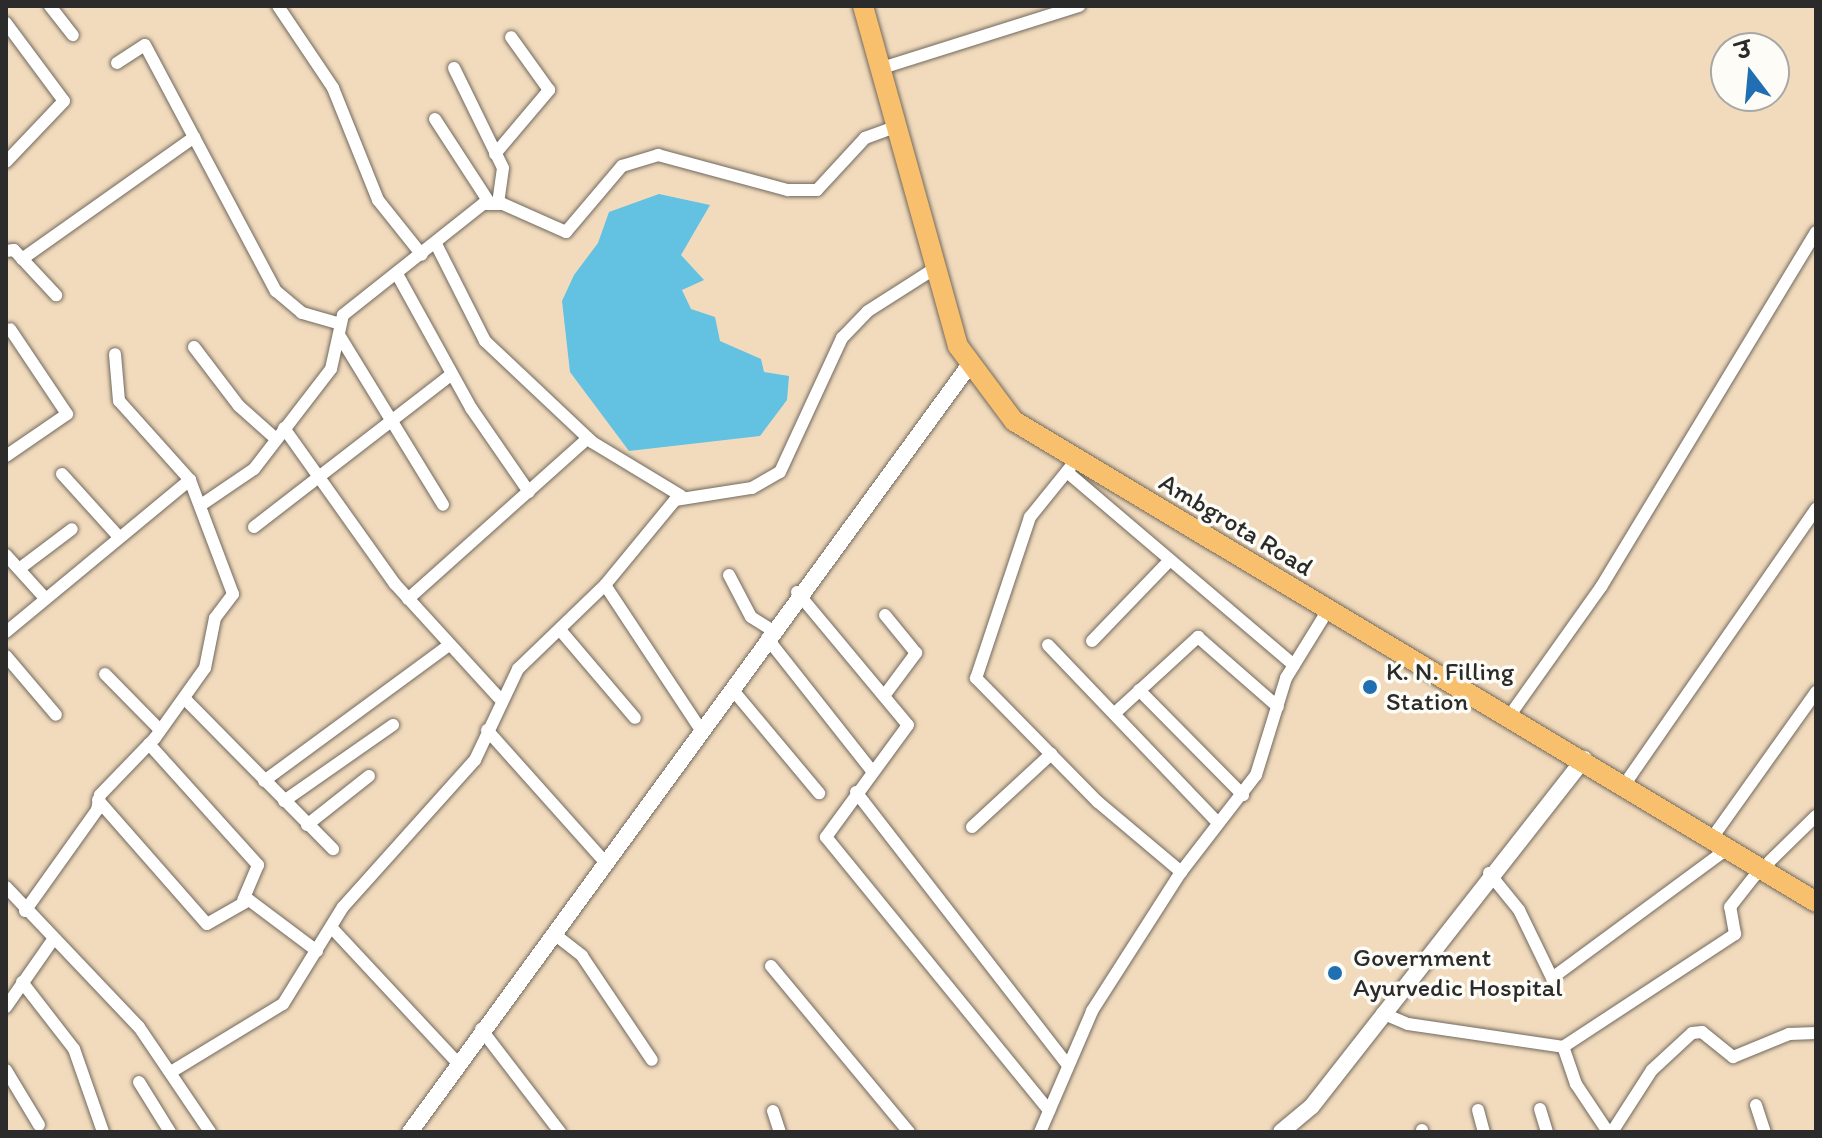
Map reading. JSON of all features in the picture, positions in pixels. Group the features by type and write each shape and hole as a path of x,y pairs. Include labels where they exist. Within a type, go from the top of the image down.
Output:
{"main road":[{"name":"Ambgrota Road","path":"863,6 934,269 968,367 1010,413 1072,465 1510,715 1765,866 1816,902"},
{"path":"1010,413 1079,446 1332,611"},
{"path":"1590,763 1629,778 1722,840"},
{"path":"1765,866 1816,889"}],"street":[{"path":"50,6 73,35"},
{"path":"278,6 333,88 378,200 422,255"},
{"path":"879,69 1079,6"},
{"path":"6,23 64,101 6,162"},
{"path":"495,154 549,90 511,37"},
{"path":"117,63 145,45 276,291 302,313 338,328 443,505"},
{"path":"201,505 254,469 338,359 338,328 397,274 493,203 504,175 454,68"},
{"path":"435,119 493,203 566,232 622,166 658,155 788,190 817,190 865,138 896,127"},
{"path":"22,259 194,137"},
{"path":"1510,715 1601,587 1816,232"},
{"path":"436,244 485,341 588,438 681,496 752,488 780,472 842,338 868,311 934,269"},
{"path":"6,251 22,259 56,295"},
{"path":"397,274 451,375 529,492"},
{"path":"6,456 67,414 10,329"},
{"path":"194,347 239,406 276,439"},
{"path":"25,911 98,800 185,699 209,660 215,618 233,594 190,480 119,401 115,354"},
{"path":"416,1129 457,1062 607,864 797,592 968,367"},
{"path":"254,527 451,375"},
{"path":"284,428 408,599 499,698"},
{"path":"408,599 588,438"},
{"path":"1181,872 1051,754 976,675 1030,517 1072,465 1168,562 1294,665"},
{"path":"62,474 119,537"},
{"path":"6,632 43,596 190,480"},
{"path":"171,1072 272,1014 331,927 475,760 499,698 518,669 561,631 605,585 681,496"},
{"path":"1629,778 1816,509"},
{"path":"19,569 72,529"},
{"path":"6,555 43,596"},
{"path":"1092,641 1168,562"},
{"path":"729,575 751,617 770,634 872,771"},
{"path":"605,585 701,730"},
{"path":"797,592 908,725 826,837 1049,1110"},
{"path":"1040,1132 1067,1064 1181,872 1243,795 1262,763 1294,665 1332,611"},
{"path":"884,696 916,653 885,615"},
{"path":"561,631 635,718"},
{"path":"1115,713 1198,637 1278,707"},
{"path":"1048,645 1218,823"},
{"path":"264,781 448,646"},
{"path":"6,656 56,715"},
{"path":"105,674 160,730"},
{"path":"732,689 819,793"},
{"path":"1139,690 1243,795"},
{"path":"1489,873 1519,910 1552,978 1722,840 1816,692"},
{"path":"185,699 333,849"},
{"path":"284,801 393,725"},
{"path":"487,730 607,864"},
{"path":"98,800 207,924 243,900 258,865 149,744"},
{"path":"972,827 1051,754"},
{"path":"1281,1132 1312,1106 1489,873 1590,763"},
{"path":"307,825 369,776"},
{"path":"856,792 1067,1064"},
{"path":"1382,1013 1408,1024 1563,1047 1735,934 1730,907 1765,866 1816,816"},
{"path":"6,887 52,941 129,1015 210,1132"},
{"path":"243,900 317,951"},
{"path":"331,927 457,1062"},
{"path":"553,933 582,956 652,1060"},
{"path":"6,1007 52,941"},
{"path":"771,966 909,1132"},
{"path":"22,982 74,1049 103,1132"},
{"path":"481,1029 560,1132"},
{"path":"1563,1047 1576,1084 1610,1132 1652,1070 1692,1033 1702,1032 1733,1057 1789,1034 1816,1033"},
{"path":"6,1070 39,1125"},
{"path":"139,1082 170,1132"},
{"path":"1756,1105 1765,1132"},
{"path":"1540,1109 1547,1132"},
{"path":"1478,1110 1484,1132"},
{"path":"773,1111 780,1132"}],"water":[{"path":"659,194 710,205 681,255 704,280 682,290 691,309 715,317 720,341 761,359 764,372 789,376 787,400 760,436 629,451 570,372 562,301 574,275 598,243 609,212"}],"place":[{"name":"K. N. Filling Station","path":"1370,687"},
{"name":"Government Ayurvedic Hospital","path":"1335,973"}]}
